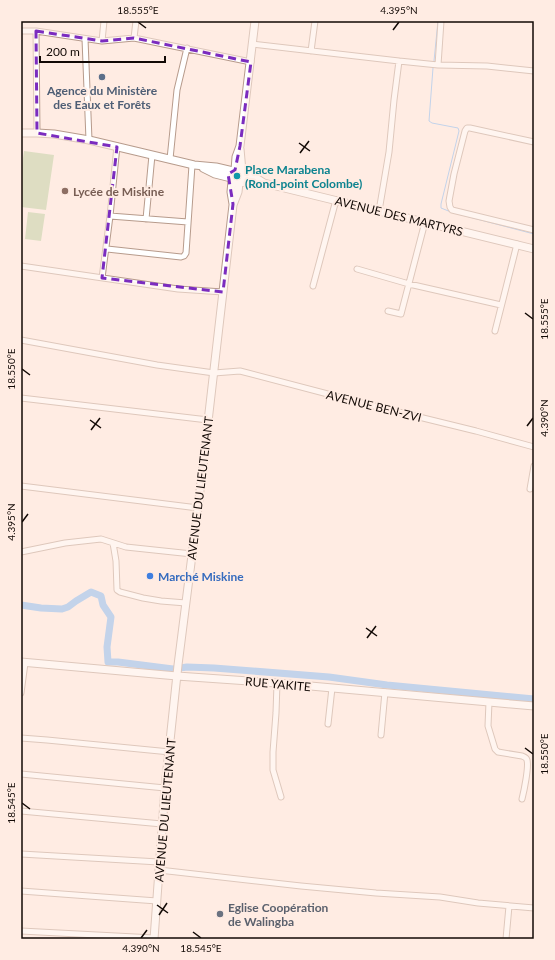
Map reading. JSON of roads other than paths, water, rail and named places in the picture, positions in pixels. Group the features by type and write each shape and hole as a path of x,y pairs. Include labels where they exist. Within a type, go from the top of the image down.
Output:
{"main road":[{"name":"AVENUE DU LIEUTENANT","path":"154,939 165,788 178,665 198,508 233,204 230,192 237,176 236,157 240,146 255,21"},
{"name":"AVENUE DES MARTYRS","path":"21,133 54,134 89,140 196,166 216,168 255,184 264,183 534,248"},
{"name":"RUE YAKITE","path":"23,663 385,692 534,706"}],"street":[{"path":"102,41 104,21"},
{"path":"134,38 136,21"},
{"path":"312,51 315,21"},
{"path":"438,65 441,21"},
{"path":"21,31 36,31 102,41 134,38 251,62"},
{"path":"36,31 37,133"},
{"path":"85,39 89,140"},
{"path":"252,44 438,65 487,66 534,71"},
{"path":"170,159 177,90 187,48"},
{"path":"379,211 389,152 399,61"},
{"path":"534,142 467,128 454,174 449,201 452,210 534,230"},
{"path":"102,278 107,249 117,146"},
{"path":"146,218 152,155"},
{"path":"107,249 181,257 184,256 186,253 188,222 196,166"},
{"path":"313,286 336,200"},
{"path":"110,216 188,222"},
{"path":"388,311 401,314 425,222"},
{"path":"494,331 517,244"},
{"path":"21,266 178,289 223,292"},
{"path":"357,269 409,284 501,305"},
{"name":"AVENUE BEN-ZVI","path":"21,340 157,365 214,373 240,371 534,447"},
{"path":"21,398 208,420"},
{"path":"530,489 534,466"},
{"path":"21,486 198,508"},
{"path":"21,552 65,543 101,539 126,547 192,554"},
{"path":"113,543 116,562 117,590 143,598 186,603"},
{"path":"21,693 23,663"},
{"path":"277,683 273,770 281,797"},
{"path":"328,724 332,688"},
{"path":"381,735 385,692"},
{"path":"489,702 488,726 495,749 498,752 524,757 527,760 526,779 522,799"},
{"path":"21,738 170,752"},
{"path":"21,774 165,788"},
{"path":"21,811 162,824"},
{"path":"21,854 159,862"},
{"path":"159,870 301,886 440,897 478,903 534,908"},
{"path":"21,891 157,901"},
{"path":"506,939 509,906"},
{"path":"21,931 154,939"}],"waterway":[{"path":"434,61 438,21"},
{"path":"433,68 429,121 432,123 458,128 459,131 441,204 441,208 451,212"},
{"path":"458,214 534,234"},
{"path":"21,605 62,609 68,607 91,592 101,596 103,605 111,617 107,647 108,662 173,669 187,667 214,668 329,677 387,685 534,699"}],"place":[{"name":"Agence du Ministère des Eaux et Forêts","path":"102,77"},
{"name":"Place Marabena (Rond-point Colombe)","path":"237,176"},
{"name":"Lycée de Miskine","path":"65,191"},
{"name":"Marché Miskine","path":"150,576"},
{"name":"Eglise Coopération de Walingba","path":"220,914"}]}
